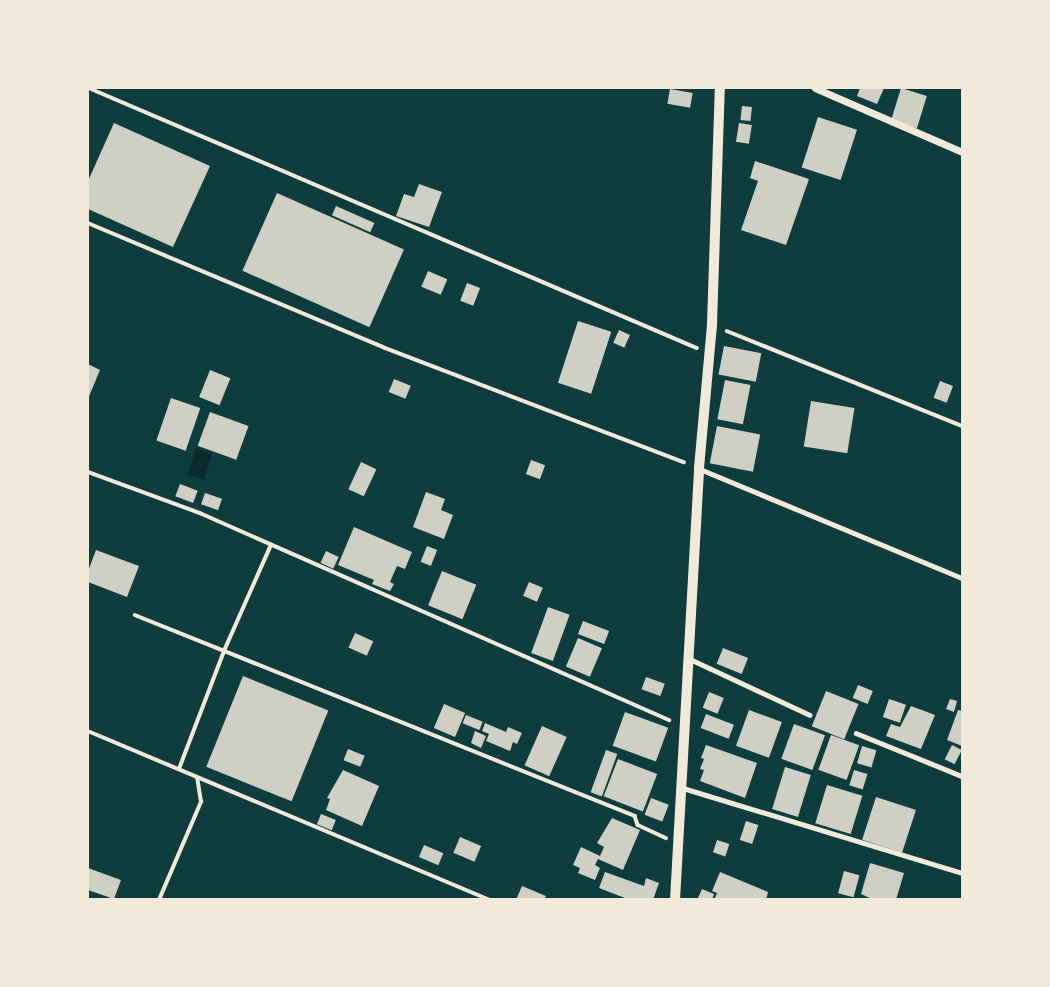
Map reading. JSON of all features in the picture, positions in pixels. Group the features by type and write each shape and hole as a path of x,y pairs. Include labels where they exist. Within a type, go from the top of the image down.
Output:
{"street":[{"path":"675,900 679,787 690,659 699,468 712,324 720,88"},
{"path":"815,88 962,152"}],"lane":[{"path":"699,468 962,578"},
{"path":"690,659 810,715"},
{"path":"856,733 962,776"},
{"path":"679,787 962,873"}],"path":[{"path":"89,88 709,353"},
{"path":"88,223 385,348 699,468"},
{"path":"712,324 962,426"},
{"path":"88,471 200,513 684,727"},
{"path":"179,770 224,651 271,545"},
{"path":"135,615 635,816 638,825 677,844"},
{"path":"88,731 491,900"},
{"path":"159,900 201,802 197,777"}],"water":[{"path":"196,448 212,453 204,480 188,475"}],"building":[{"path":"860,88 884,88 877,104 857,96"},
{"path":"901,88 927,96 917,128 891,121"},
{"path":"670,89 693,93 690,108 667,104"},
{"path":"742,106 752,107 750,121 741,120"},
{"path":"818,117 857,130 841,180 802,167"},
{"path":"114,123 210,166 173,247 88,209 88,181"},
{"path":"739,123 752,125 749,144 736,142"},
{"path":"755,161 809,179 786,245 741,230 758,181 750,178"},
{"path":"419,184 442,192 429,227 396,216 404,194 414,197"},
{"path":"277,193 404,250 369,327 242,271"},
{"path":"336,206 374,223 370,232 332,215"},
{"path":"428,271 447,279 441,295 421,287"},
{"path":"467,283 480,288 473,306 460,301"},
{"path":"578,321 611,332 591,394 558,383"},
{"path":"619,330 630,335 624,348 613,343"},
{"path":"724,346 761,353 756,382 718,374"},
{"path":"88,364 100,370 88,399"},
{"path":"210,370 230,378 220,405 199,397"},
{"path":"394,379 411,386 405,399 389,392"},
{"path":"725,380 751,385 743,424 717,419"},
{"path":"940,381 953,386 947,403 934,398"},
{"path":"171,398 200,408 186,451 156,441"},
{"path":"811,401 854,408 847,453 804,446"},
{"path":"210,412 249,426 236,460 198,446"},
{"path":"717,426 760,434 753,472 710,463"},
{"path":"531,460 545,465 540,479 526,474"},
{"path":"361,462 376,469 364,496 348,489"},
{"path":"180,484 198,491 193,503 175,496"},
{"path":"426,492 445,499 441,510 453,515 444,539 413,527"},
{"path":"205,493 222,499 218,510 201,504"},
{"path":"354,527 412,552 405,569 397,566 390,582 394,584 390,591 372,584 374,580 338,565"},
{"path":"427,546 437,550 431,566 421,562"},
{"path":"96,550 139,566 127,597 88,582 88,571"},
{"path":"326,551 339,557 333,569 321,563"},
{"path":"442,571 476,585 462,619 428,605"},
{"path":"529,582 543,588 537,602 523,596"},
{"path":"548,607 570,615 553,661 531,653"},
{"path":"583,621 609,631 604,644 578,634"},
{"path":"355,633 373,641 367,656 348,648"},
{"path":"578,638 602,648 590,677 566,667"},
{"path":"723,648 748,658 742,674 717,664"},
{"path":"243,676 328,710 292,801 206,767"},
{"path":"646,677 665,684 660,696 642,689"},
{"path":"858,685 873,691 868,704 853,698"},
{"path":"826,691 858,704 844,739 812,726"},
{"path":"709,692 724,698 717,714 703,708"},
{"path":"889,699 906,705 900,723 883,717"},
{"path":"950,699 957,701 954,712 946,709"},
{"path":"444,704 465,713 455,737 434,728"},
{"path":"911,706 935,715 921,749 886,736 891,724 900,727"},
{"path":"749,710 782,722 769,758 736,746"},
{"path":"958,710 962,711 962,746 947,740"},
{"path":"625,712 668,728 656,762 613,746"},
{"path":"706,714 734,725 729,739 701,728"},
{"path":"466,715 483,722 479,730 463,723"},
{"path":"485,723 506,732 508,727 522,733 517,744 513,742 510,751 486,741 489,734 482,731"},
{"path":"794,724 825,735 812,770 781,759"},
{"path":"542,726 567,737 549,776 525,765"},
{"path":"475,731 486,736 481,748 471,743"},
{"path":"831,735 859,745 847,780 818,770"},
{"path":"706,745 757,763 745,798 700,781 704,770 700,769 704,759 701,758"},
{"path":"952,745 962,750 955,764 945,759"},
{"path":"862,746 876,750 871,767 857,763"},
{"path":"348,749 365,756 360,767 344,760"},
{"path":"606,750 617,754 602,796 591,792"},
{"path":"618,759 657,774 643,811 604,796"},
{"path":"785,767 811,775 798,817 772,809"},
{"path":"343,770 379,786 362,826 326,810 330,799 327,798"},
{"path":"854,770 867,774 863,789 849,785"},
{"path":"827,785 862,796 851,834 815,823"},
{"path":"876,797 916,810 902,853 862,840"},
{"path":"651,798 669,805 662,822 645,815"},
{"path":"321,814 336,820 332,830 317,824"},
{"path":"612,818 640,830 623,870 598,859 595,865 600,868 595,880 578,873 580,868 573,865 581,847 600,856 604,847 597,843"},
{"path":"746,821 758,825 752,844 740,840"},
{"path":"460,837 481,846 475,862 453,853"},
{"path":"717,840 729,844 725,856 713,852"},
{"path":"424,845 443,853 438,865 419,857"},
{"path":"870,863 904,873 896,900 874,900 861,894"},
{"path":"88,868 121,880 114,899 88,890"},
{"path":"844,871 859,875 854,897 838,893"},
{"path":"605,872 644,886 646,878 659,883 653,900 630,900 599,888"},
{"path":"720,872 768,892 766,900 714,900 717,893 712,891"},
{"path":"522,886 546,896 544,900 516,900"},
{"path":"702,889 714,894 712,900 698,898"}]}
